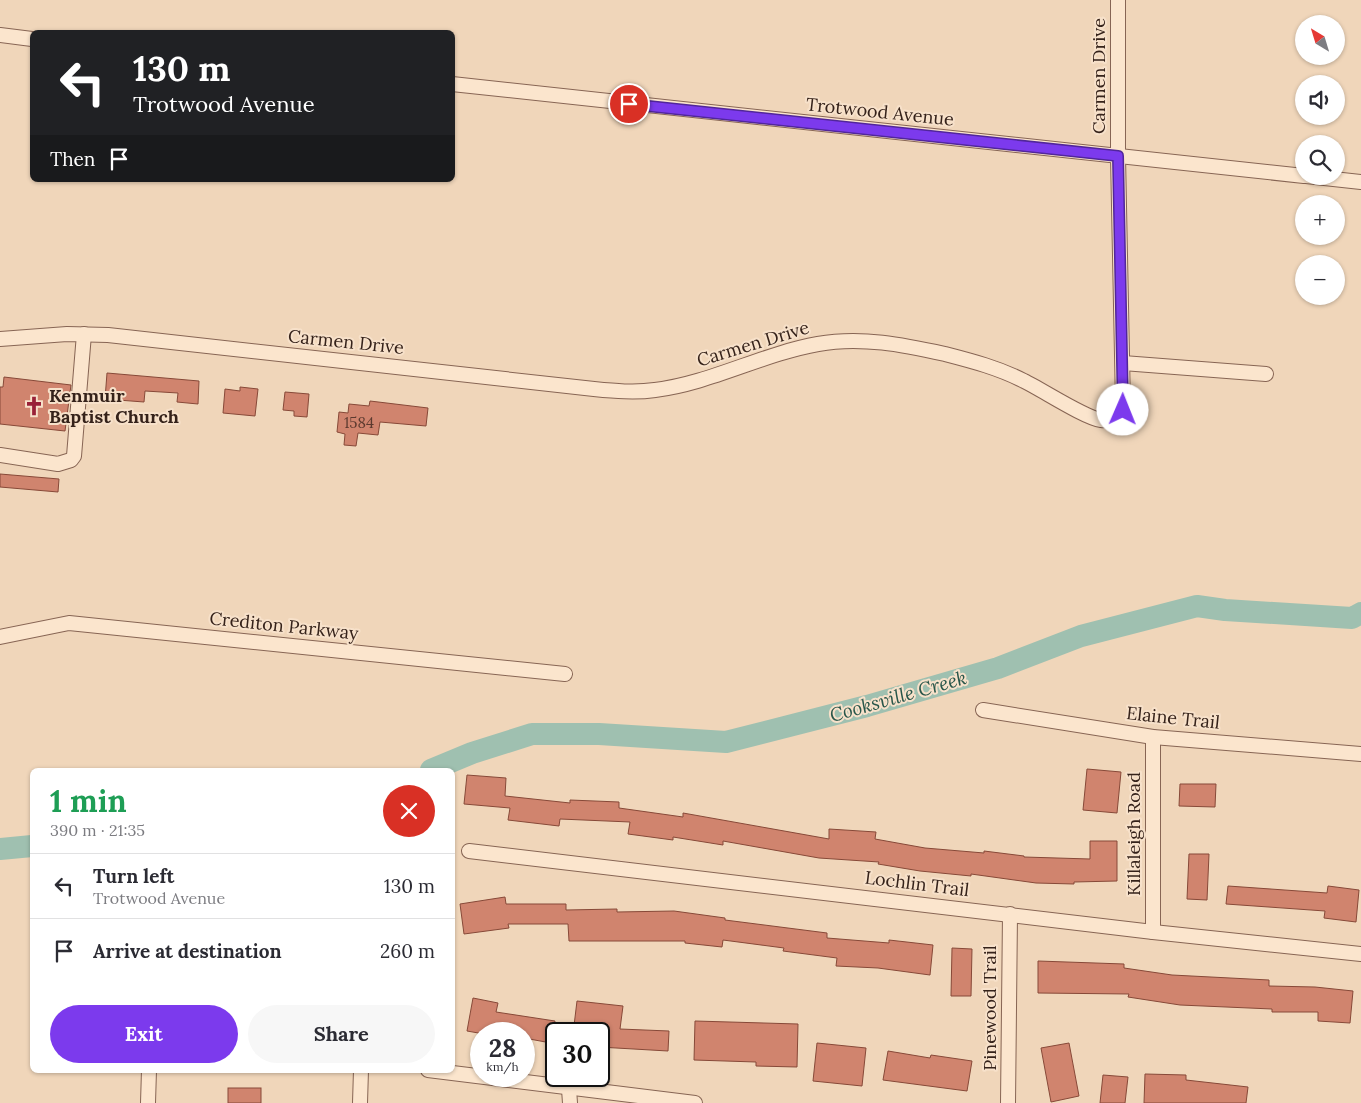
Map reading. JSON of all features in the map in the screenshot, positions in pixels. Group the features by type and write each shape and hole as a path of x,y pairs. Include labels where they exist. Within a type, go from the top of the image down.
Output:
{"street":[{"name":"Carmen Drive","path":"0,339 84,334 118,336 615,391 653,390 679,386 799,348 820,344 879,342 938,353 987,366 1022,380 1089,416 1103,420 1116,417 1123,410 1118,156 1118,0"},
{"path":"0,35 30,39"},
{"name":"Trotwood Avenue","path":"455,84 1295,175"},
{"name":"Trotwood Avenue","path":"1345,180 1361,182"},
{"path":"0,455 58,464 72,460 74,456 84,334"},
{"path":"1123,363 1266,374"},
{"name":"Crediton Parkway","path":"0,637 69,623 565,674"},
{"name":"Elaine Trail","path":"983,710 1153,737 1361,754"},
{"name":"Killaleigh Road","path":"1153,737 1153,932"},
{"name":"Lochlin Trail","path":"469,851 1153,932 1361,954"},
{"name":"Pinewood Trail","path":"1008,1103 1010,914"},
{"path":"148,1103 149,1073"},
{"path":"360,1073 360,1103"},
{"path":"450,1073 695,1103"},
{"path":"569,1089 570,1103"}],"building":[{"path":"107,373 199,381 198,404 177,402 178,393 145,391 144,402 105,399"},
{"name":"Kenmuir Baptist Church","path":"4,377 71,385 65,431 0,424 0,387 3,387"},
{"path":"240,387 258,389 255,416 223,413 225,389 240,391"},
{"path":"285,392 309,394 307,417 294,416 294,411 283,410"},
{"path":"370,401 428,408 426,426 380,422 378,435 358,433 356,446 344,445 345,434 337,432 339,412 348,413 349,404 369,406"},
{"path":"0,474 59,479 58,492 0,487"},
{"path":"1087,769 1121,772 1117,813 1083,810"},
{"path":"467,775 506,778 505,796 570,803 570,800 619,802 619,808 683,817 683,813 829,839 829,829 876,832 875,839 925,848 984,853 984,851 1024,857 1090,859 1090,841 1117,841 1117,881 1074,882 1074,884 1036,883 971,874 971,876 920,871 878,864 879,862 819,858 723,841 723,845 673,837 673,840 628,834 630,822 560,819 559,826 508,820 510,808 464,804"},
{"path":"1180,784 1216,784 1215,807 1179,806"},
{"path":"1189,854 1209,854 1207,900 1187,899"},
{"path":"1228,886 1327,893 1328,886 1359,890 1356,922 1324,918 1325,911 1226,904"},
{"path":"505,897 506,904 566,904 566,910 617,909 617,912 674,911 725,918 725,920 827,933 827,938 889,943 889,940 933,945 930,975 878,968 836,966 837,958 783,951 784,948 723,940 722,947 685,943 685,941 569,941 568,924 508,924 509,928 464,934 460,904"},
{"path":"952,948 972,949 971,996 951,996"},
{"path":"1038,961 1124,964 1124,968 1172,975 1269,980 1269,986 1315,987 1353,991 1350,1023 1318,1021 1318,1012 1272,1012 1272,1009 1180,1005 1128,997 1129,994 1038,993"},
{"path":"473,998 498,1003 496,1012 555,1021 545,1022 545,1042 535,1040 535,1022 470,1022 470,1032 467,1031"},
{"path":"577,1001 623,1006 620,1029 669,1031 668,1051 610,1048 610,1022 574,1022"},
{"path":"695,1021 798,1024 797,1067 756,1066 756,1062 694,1060"},
{"path":"817,1043 866,1048 862,1086 813,1081"},
{"path":"1069,1043 1079,1096 1051,1102 1041,1048"},
{"path":"888,1051 930,1058 931,1055 972,1061 967,1091 883,1080"},
{"path":"1145,1074 1186,1075 1186,1080 1248,1087 1246,1103 1144,1103"},
{"path":"1103,1075 1128,1077 1125,1103 1100,1103"},
{"path":"228,1088 261,1088 261,1103 228,1103"}],"waterway":[{"name":"Cooksville Creek","path":"436,768 472,753 532,734 599,734 726,742 867,706 998,668 1081,636 1197,606 1225,610 1352,618 1361,613"},
{"name":"Cooksville Creek","path":"0,849 30,846"}],"place":[{"name":"Kenmuir Baptist Church","path":"34,406"}],"route":[{"path":"629,104 1118,156 1123,410"}]}
